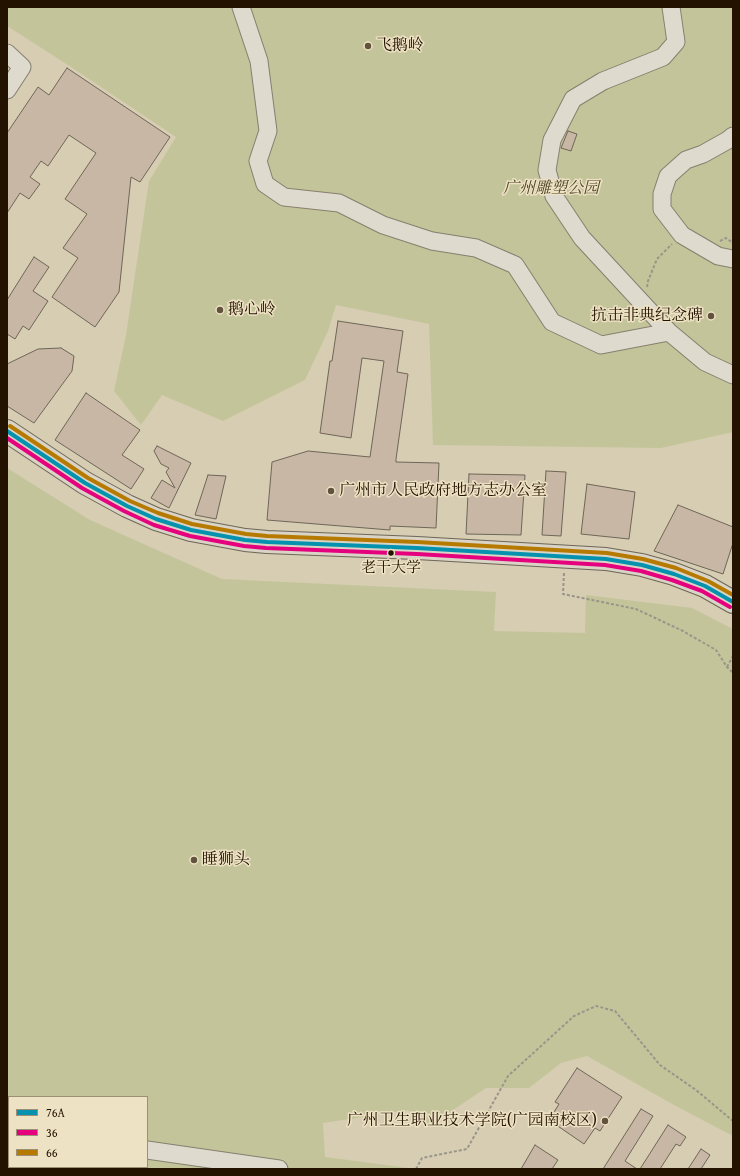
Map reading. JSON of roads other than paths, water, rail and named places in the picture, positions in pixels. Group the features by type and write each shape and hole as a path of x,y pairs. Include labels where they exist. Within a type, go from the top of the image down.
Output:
{"highway":[{"path":"7,431 85,483 127,506 156,519 191,530 244,540 267,542 417,548 606,559 642,565 674,574 705,586 733,602"},
{"path":"7,445 118,515 167,536 222,550 299,557 564,568 612,572 650,580 686,591 700,596 733,615"}],"street":[{"path":"241,7 259,61 268,131 258,161 265,184 284,197 339,203 383,225 432,240 476,248 515,265 552,322 601,345 669,332"},
{"path":"671,7 676,42 663,57 603,81 573,99 552,140 547,170 554,196 582,238 669,332 705,362 733,375"},
{"path":"7,53 22,68 7,90"},
{"path":"733,136 703,154 686,160 668,176 662,194 662,209 682,235 718,256 733,259"},
{"path":"148,1150 278,1169"}],"place":[{"name":"飞鹅岭","path":"368,46"},
{"name":"鹅心岭","path":"220,310"},
{"name":"抗击非典纪念碑","path":"711,316"},
{"name":"广州市人民政府地方志办公室","path":"331,491"},
{"name":"老干大学","path":"391,553"},
{"name":"睡狮头","path":"194,860"},
{"name":"广州卫生职业技术学院(广园南校区)","path":"605,1121"}],"park label":[{"name":"广州雕塑公园","path":"551,189"}]}
